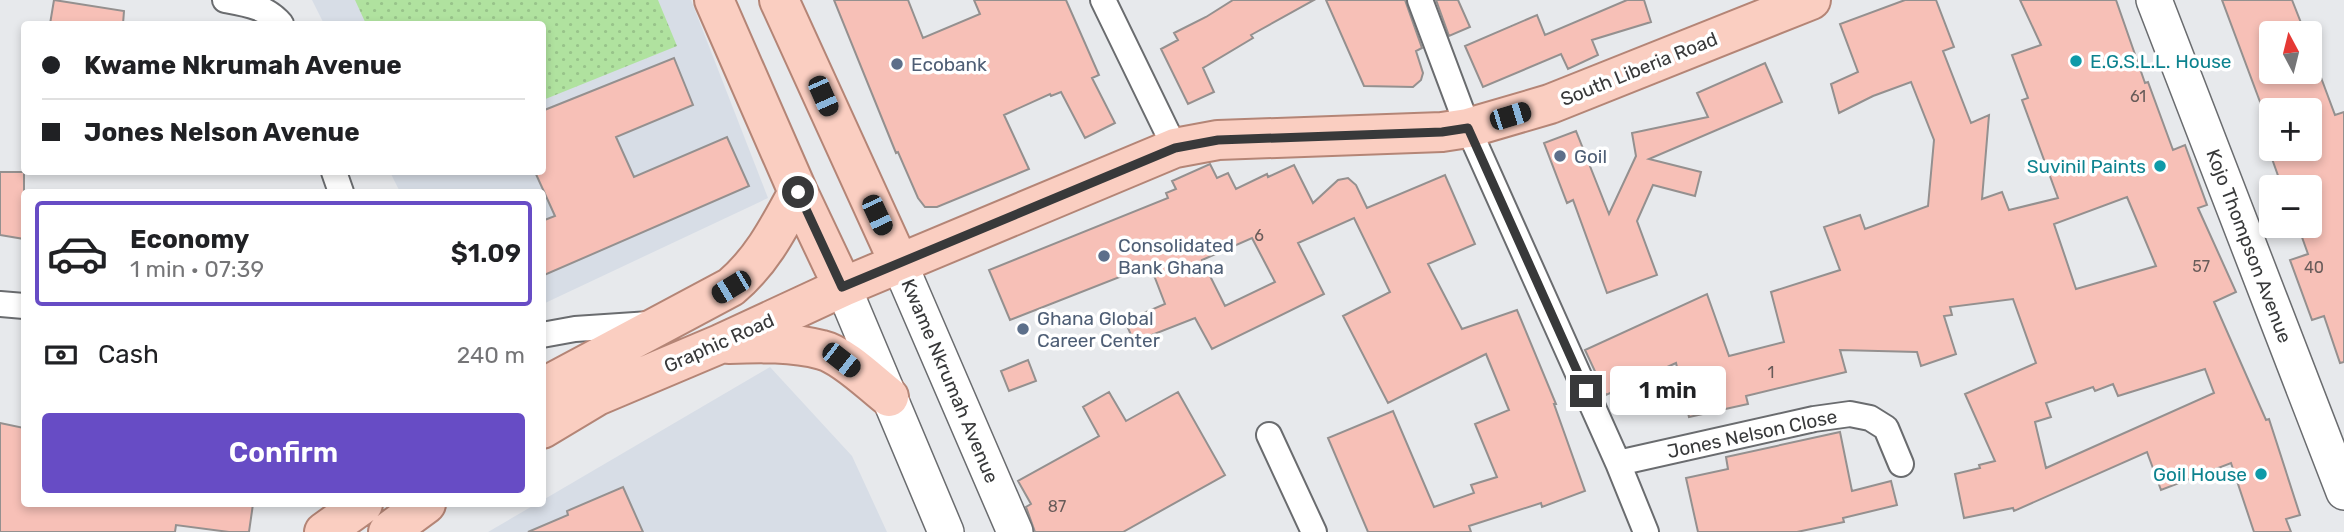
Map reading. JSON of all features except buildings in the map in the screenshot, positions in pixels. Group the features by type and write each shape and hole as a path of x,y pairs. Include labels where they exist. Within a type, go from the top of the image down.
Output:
{"main road":[{"path":"714,0 842,287 946,532"},
{"name":"Kwame Nkrumah Avenue","path":"779,0 899,263 1015,532"},
{"name":"Kojo Thompson Avenue","path":"2154,0 2344,492"},
{"name":"South Liberia Road","path":"899,263 1175,148 1218,140 1442,132 1468,128 1550,104 1797,3"},
{"name":"Graphic Road","path":"546,385 723,292 748,273 772,241 798,192"},
{"name":"Graphic Road","path":"546,427 597,396 899,263"},
{"path":"720,344 768,343 823,350 841,360 889,397"},
{"path":"324,532 359,507"},
{"path":"388,532 422,507"}],"street":[{"path":"225,0 251,4 273,15 278,21"},
{"path":"1103,0 1175,148"},
{"path":"1420,0 1468,128 1618,463 1646,532"},
{"path":"0,304 21,306"},
{"path":"546,334 575,329 666,323"},
{"name":"Jones Nelson Close","path":"1618,463 1814,419 1850,414 1870,418 1886,428 1901,464"},
{"path":"1269,435 1314,532"}],"shaded area":[{"path":"312,0 691,0 768,198 546,303 546,189 398,189 392,175 546,175 546,21 322,21"},
{"path":"770,367 852,456 887,532 488,532 531,507 546,507 546,498"}],"green space":[{"path":"355,0 658,0 677,46 546,99 546,21 365,21"}],"place":[{"name":"E.G.S.L.L. House","path":"2076,61"},
{"name":"Ecobank","path":"897,64"},
{"name":"Goil","path":"1560,156"},
{"name":"Suvinil Paints","path":"2160,166"},
{"name":"Consolidated Bank Ghana","path":"1104,256"},
{"name":"Ghana Global Career Center","path":"1023,329"},
{"name":"Goil House","path":"2261,474"}],"route":[{"path":"798,192 842,287 1175,148 1218,140 1442,132 1468,128 1586,391"}]}
